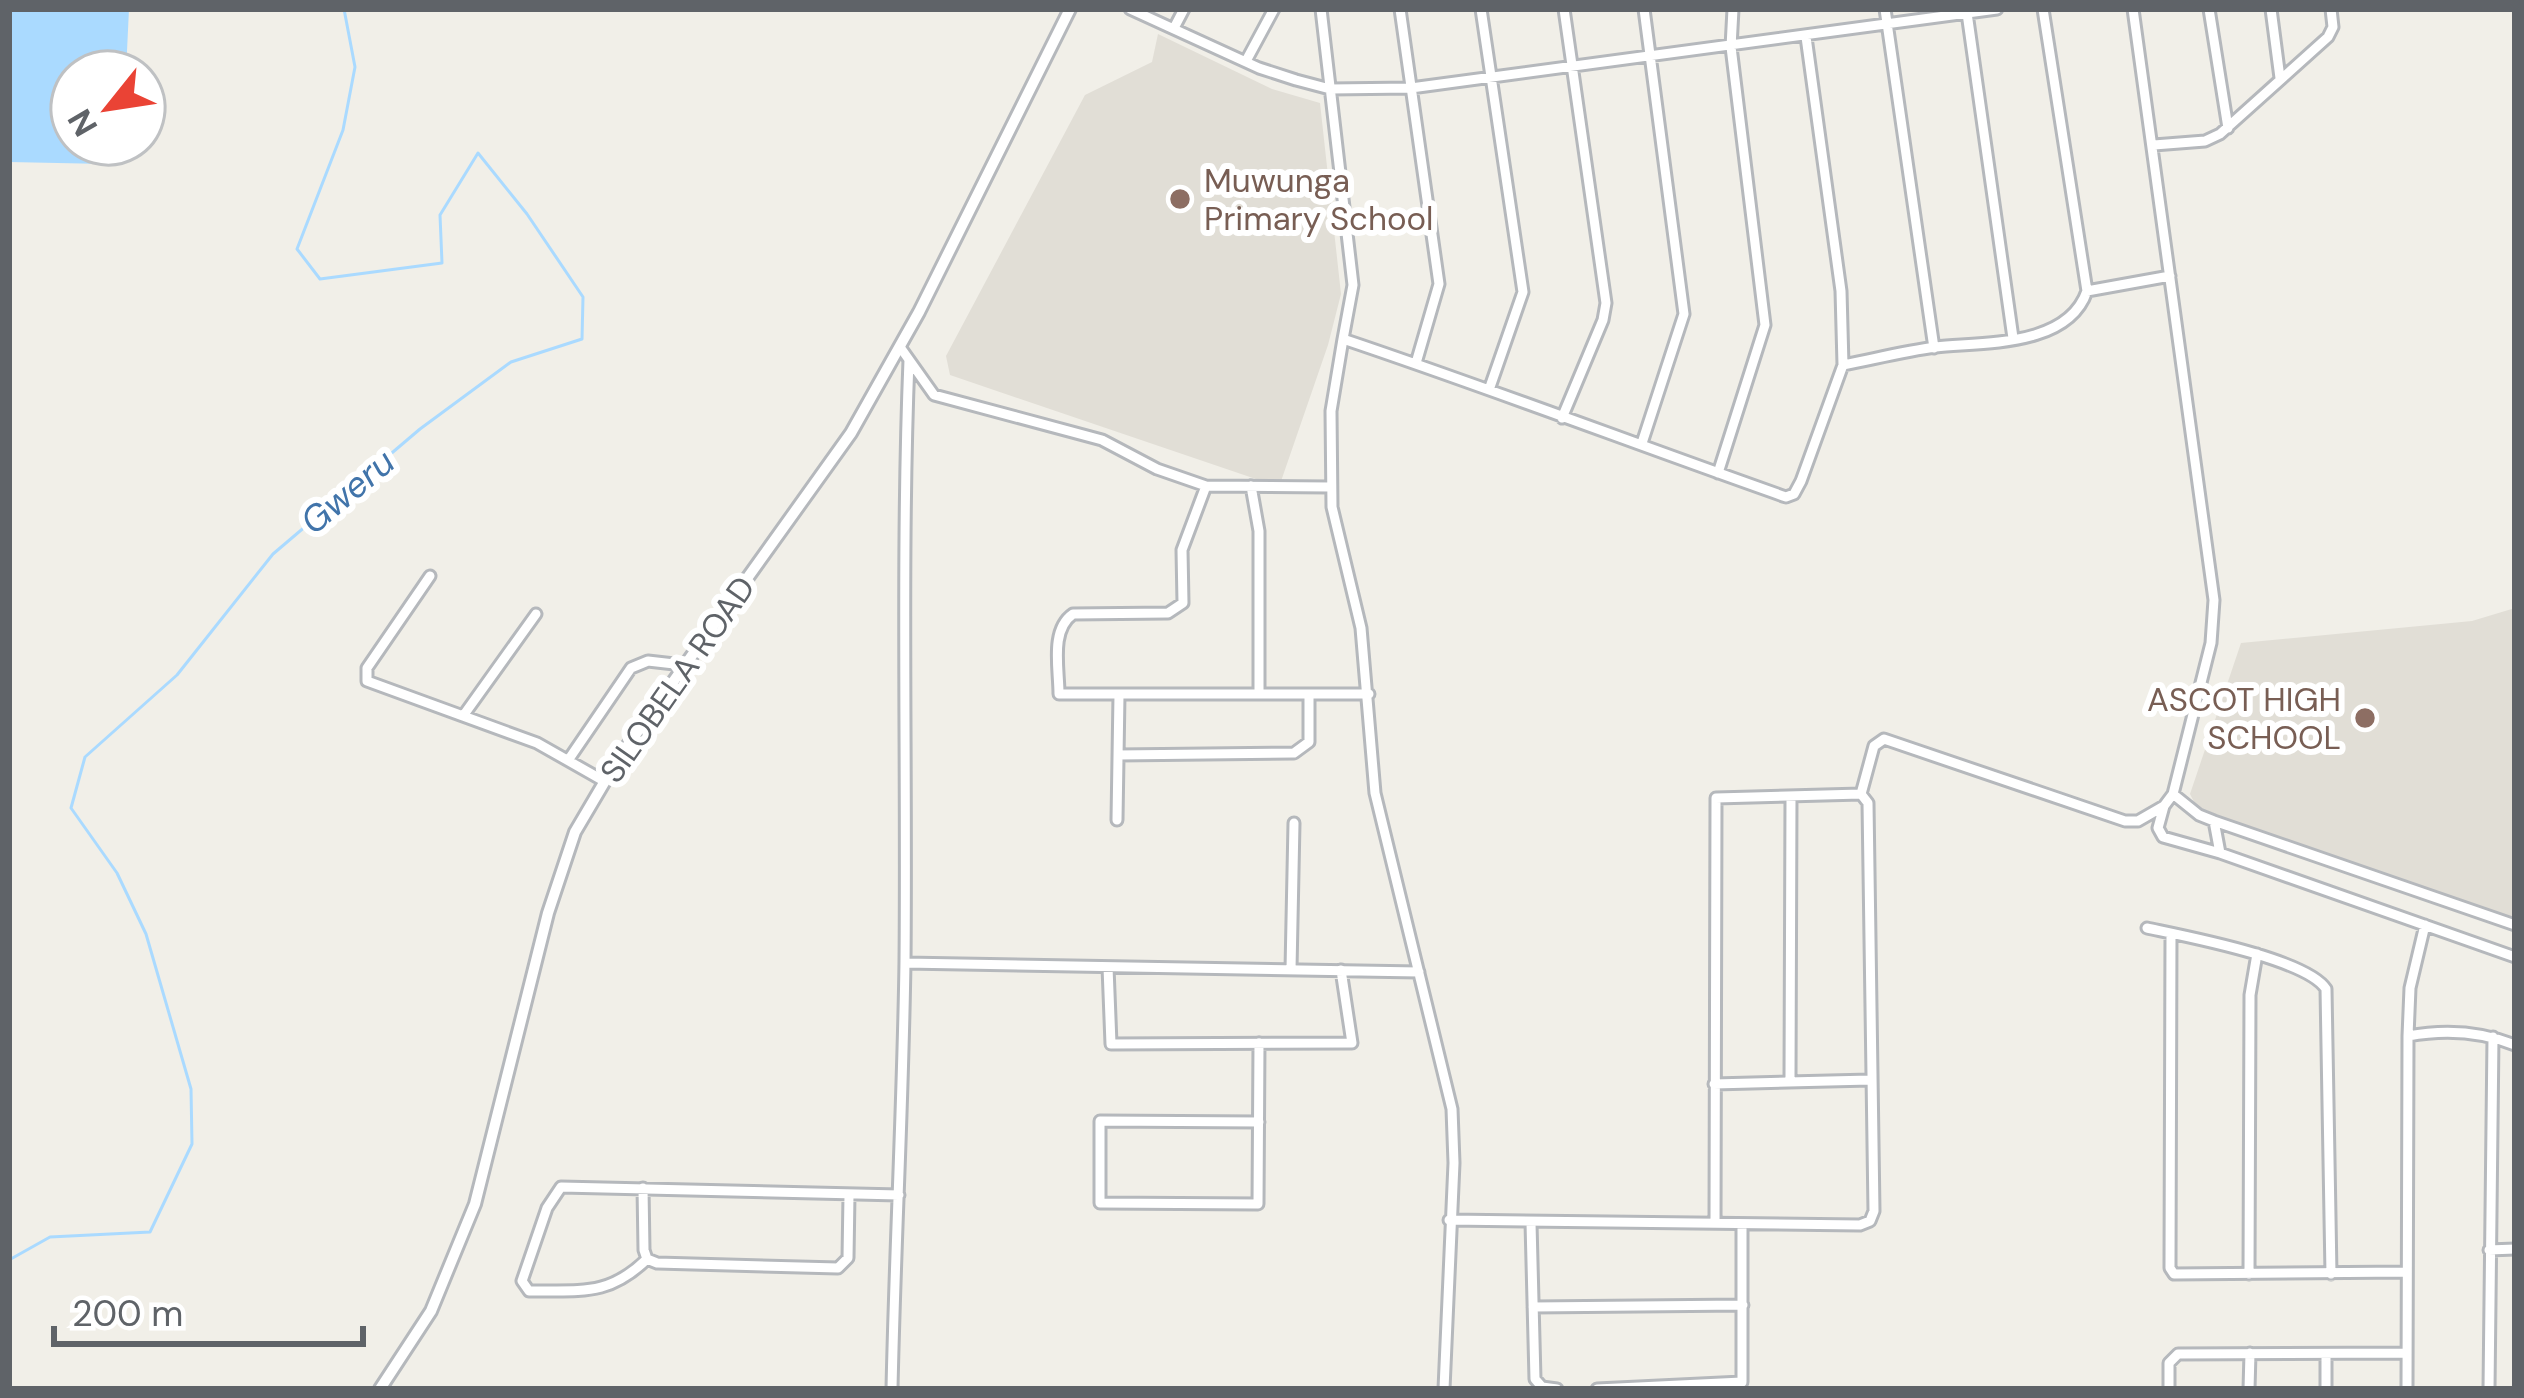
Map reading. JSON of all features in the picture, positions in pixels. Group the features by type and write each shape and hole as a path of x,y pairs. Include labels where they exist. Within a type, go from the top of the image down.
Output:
{"street":[{"name":"SILOBELA ROAD","path":"380,1389 431,1311 475,1204 557,878 575,832 683,665 826,472 900,347 1070,9"},
{"path":"1130,9 1246,62 1330,88 1412,88 1996,9"},
{"path":"1174,28 1184,9"},
{"path":"1246,62 1274,9"},
{"path":"1321,9 1353,285 1331,411 1330,487 1361,628 1376,793 1452,1109 1444,1389"},
{"path":"1400,9 1439,284 1416,364"},
{"path":"1481,9 1523,298 1490,387"},
{"path":"1562,418 1606,303 1564,9"},
{"path":"1642,443 1684,314 1645,9"},
{"path":"1718,473 1765,325 1731,47 1733,9"},
{"path":"1885,9 1934,348"},
{"path":"1844,365 2013,338 2064,322 2076,312 2087,291 2043,9"},
{"path":"2133,9 2214,599 2211,643 2173,794 2158,828 2163,837 2515,957"},
{"path":"2209,9 2228,128"},
{"path":"2271,9 2280,78"},
{"path":"2154,145 2205,141 2228,128 2327,37 2333,27 2331,9"},
{"path":"1967,13 2013,338"},
{"path":"1343,339 1490,387 1562,418 1786,497 1794,494 1844,365 1841,291 1806,37"},
{"path":"2087,291 2170,276"},
{"path":"900,347 934,395 1102,440 1157,469 1206,486 1330,487"},
{"path":"892,1389 905,963 907,715 902,508 909,360"},
{"path":"1206,486 1182,550 1183,603 1168,613 1073,614 1058,631 1059,694 1369,694"},
{"path":"1251,486 1259,530 1258,694"},
{"path":"430,576 365,677 371,684 537,743 604,781"},
{"path":"463,716 536,614"},
{"path":"569,759 631,668 648,661 683,665"},
{"path":"1118,755 1294,753 1309,742 1309,694"},
{"path":"1117,820 1119,695"},
{"path":"1861,794 1874,746 1884,740 2125,821 2138,821 2164,806"},
{"path":"1449,1220 1860,1225 1870,1221 1874,1211 1868,803 1861,794"},
{"path":"1715,1223 1716,798 1861,794"},
{"path":"2173,794 2199,815 2515,925"},
{"path":"1790,1079 1791,797"},
{"path":"2215,821 2220,853"},
{"path":"1292,970 1294,823"},
{"path":"2407,1389 2408,1036 2410,988 2425,925"},
{"path":"2147,928 2257,954 2313,976 2326,989 2331,1274"},
{"path":"2171,934 2170,1268 2182,1277 2407,1272"},
{"path":"2249,1274 2251,995 2257,954"},
{"path":"905,963 1419,972"},
{"path":"1108,967 1111,1044 1352,1043 1341,970"},
{"path":"2408,1036 2448,1031 2515,1045"},
{"path":"2489,1389 2493,1037"},
{"path":"1259,1043 1259,1122 1258,1204 1100,1203 1100,1120 1259,1122"},
{"path":"1714,1084 1870,1080"},
{"path":"643,1188 647,1258 626,1280 594,1290 529,1291 522,1281 547,1208 561,1187 643,1188 849,1195 898,1195"},
{"path":"647,1258 657,1263 838,1268 848,1258 849,1195"},
{"path":"1531,1223 1535,1378 1542,1387 1557,1389"},
{"path":"1597,1389 1742,1386 1742,1224"},
{"path":"2489,1250 2515,1249"},
{"path":"1533,1307 1743,1305"},
{"path":"2249,1389 2250,1353"},
{"path":"2169,1389 2172,1356 2407,1353"},
{"path":"2326,1355 2326,1389"}],"shaded area":[{"name":"Muwunga Primary School","path":"1158,34 1272,89 1320,103 1341,294 1279,487 950,375 946,356 1085,95 1152,62"},
{"name":"ASCOT HIGH SCHOOL","path":"2515,608 2515,921 2199,812 2190,794 2241,643 2472,621"}],"water":[{"path":"9,9 129,9 127,48 48,48 48,163 9,162"}],"waterway":[{"name":"Gweru","path":"9,1260 50,1237 150,1232 192,1144 191,1089 146,934 117,873 71,808 85,757 177,675 273,554 420,429 511,362 582,339 583,297 527,214 478,153 440,215 442,263 320,279 297,249 343,130 355,67 344,9"}],"place":[{"name":"Muwunga Primary School","path":"1180,199"},
{"name":"ASCOT HIGH SCHOOL","path":"2365,718"}]}
